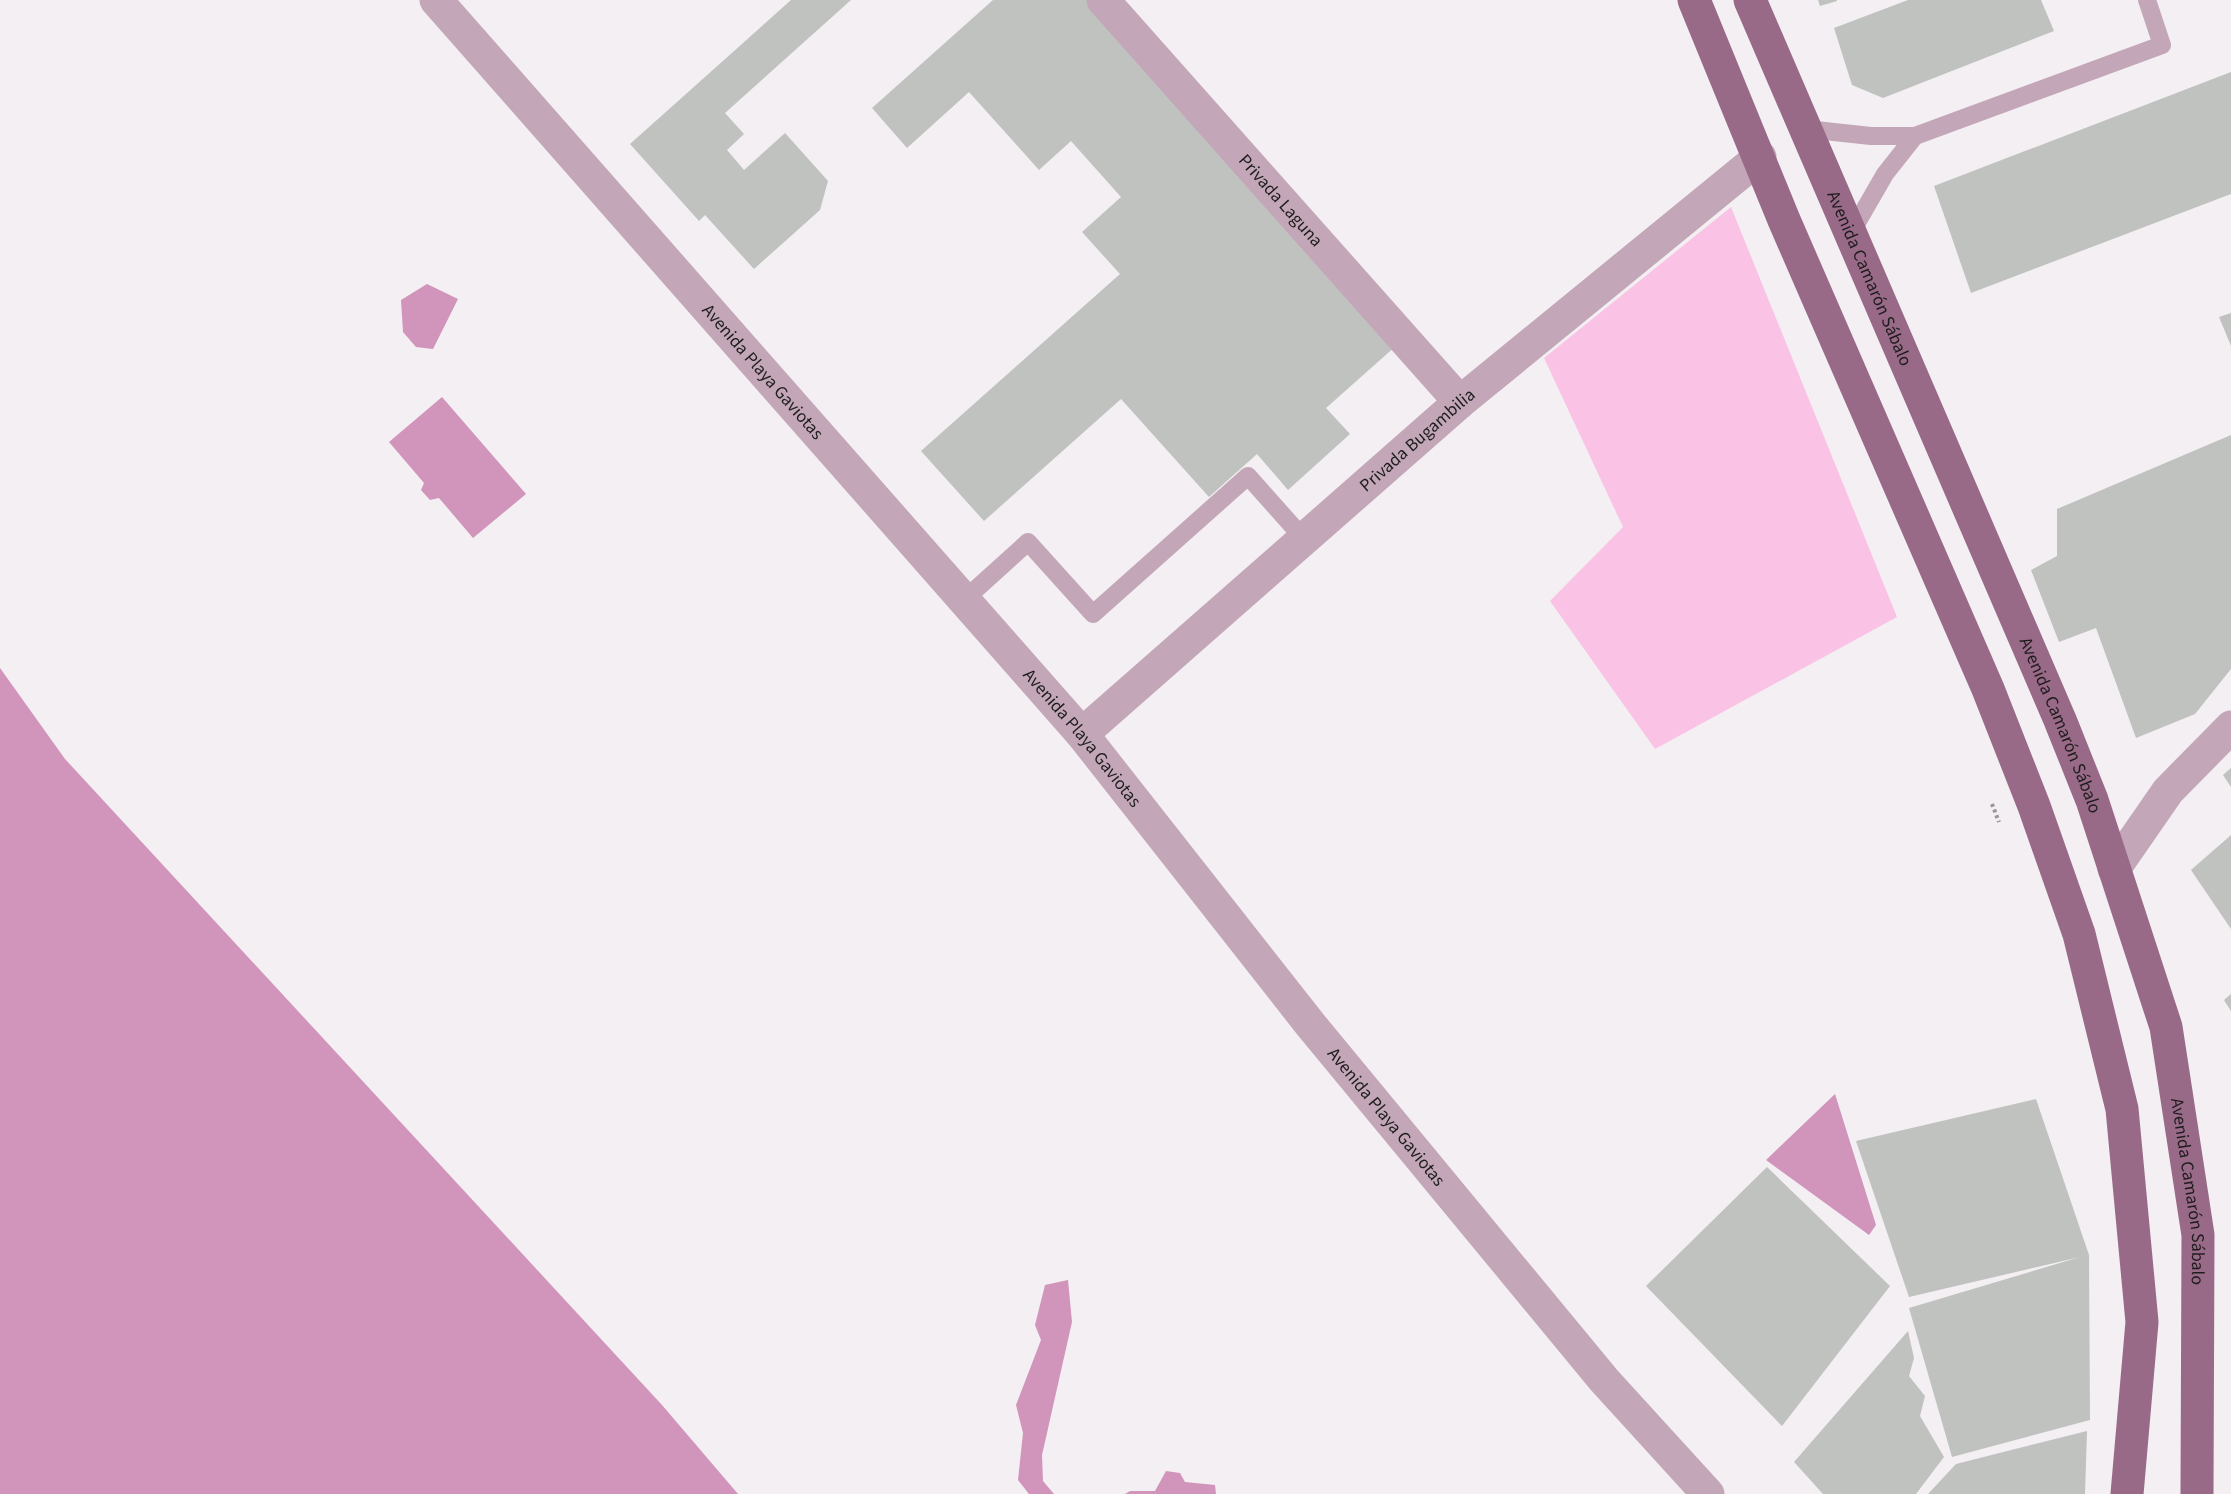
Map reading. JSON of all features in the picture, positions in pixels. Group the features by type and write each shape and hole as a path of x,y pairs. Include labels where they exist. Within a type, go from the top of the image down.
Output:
{"main road":[{"path":"1694,0 1784,220 1988,689 2034,806 2079,934 2122,1109 2142,1322 2127,1494"},
{"name":"Avenida Camarón Sábalo","path":"1750,0 2060,720 2092,800 2166,1027 2198,1235 2197,1494"}],"street":[{"name":"Avenida Playa Gaviotas","path":"435,0 1082,734 1310,1024 1604,1380 1708,1494"},
{"name":"Privada Laguna","path":"1103,0 1460,402"},
{"name":"Privada Bugambilia","path":"1082,734 1460,402 1760,157"},
{"path":"2114,869 2168,791 2231,727"}],"lane":[{"path":"1806,129 1871,136 1915,136 2162,45 2147,0"},
{"path":"1851,233 1885,174 1915,136"},
{"path":"964,600 1028,542 1093,614 1248,476 1304,539"}],"path":[{"path":"1991,802 2000,824"}],"shaded area":[{"path":"1731,207 1897,617 1655,749 1550,601 1623,527 1544,358"},
{"path":"427,284 458,299 433,349 416,347 403,332 401,300"},
{"path":"442,397 526,494 473,538 439,498 430,500 421,490 424,483 389,442"},
{"path":"0,668 65,759 662,1405 738,1494 0,1494"},
{"path":"1835,1094 1876,1225 1869,1235 1766,1160"},
{"path":"1068,1280 1072,1322 1042,1455 1043,1481 1054,1494 1029,1494 1018,1480 1023,1433 1016,1405 1041,1340 1035,1325 1045,1285"},
{"path":"1166,1471 1180,1473 1185,1482 1215,1485 1216,1494 1125,1494 1130,1491 1155,1491"}],"building":[{"path":"791,0 851,0 725,113 744,134 727,150 744,170 785,133 828,181 820,210 754,269 705,215 699,221 630,144"},
{"path":"993,0 1088,0 1397,345 1326,408 1350,434 1288,490 1257,454 1209,497 1121,399 984,521 921,451 1120,274 1082,232 1121,197 1071,141 1039,170 969,92 907,148 872,108"},
{"path":"1818,0 1837,0 1837,1 1820,6"},
{"path":"1908,0 2041,0 2054,31 1883,98 1852,85 1834,28"},
{"path":"2231,72 2231,194 1971,293 1934,186"},
{"path":"2231,313 2231,346 2219,317"},
{"path":"2231,435 2231,669 2195,714 2136,738 2096,628 2059,642 2031,570 2057,556 2057,509"},
{"path":"2231,768 2231,787 2223,775"},
{"path":"2231,835 2231,929 2191,870"},
{"path":"2231,994 2231,1011 2224,1000"},
{"path":"2036,1099 2089,1255 2090,1420 1952,1457 1909,1308 2080,1257 1909,1297 1856,1141"},
{"path":"1767,1167 1890,1286 1782,1426 1646,1286"},
{"path":"1908,1331 1914,1358 1909,1376 1925,1396 1920,1416 1944,1457 1916,1494 1823,1494 1794,1462"},
{"path":"2087,1431 2085,1494 1928,1494 1956,1464"}]}
